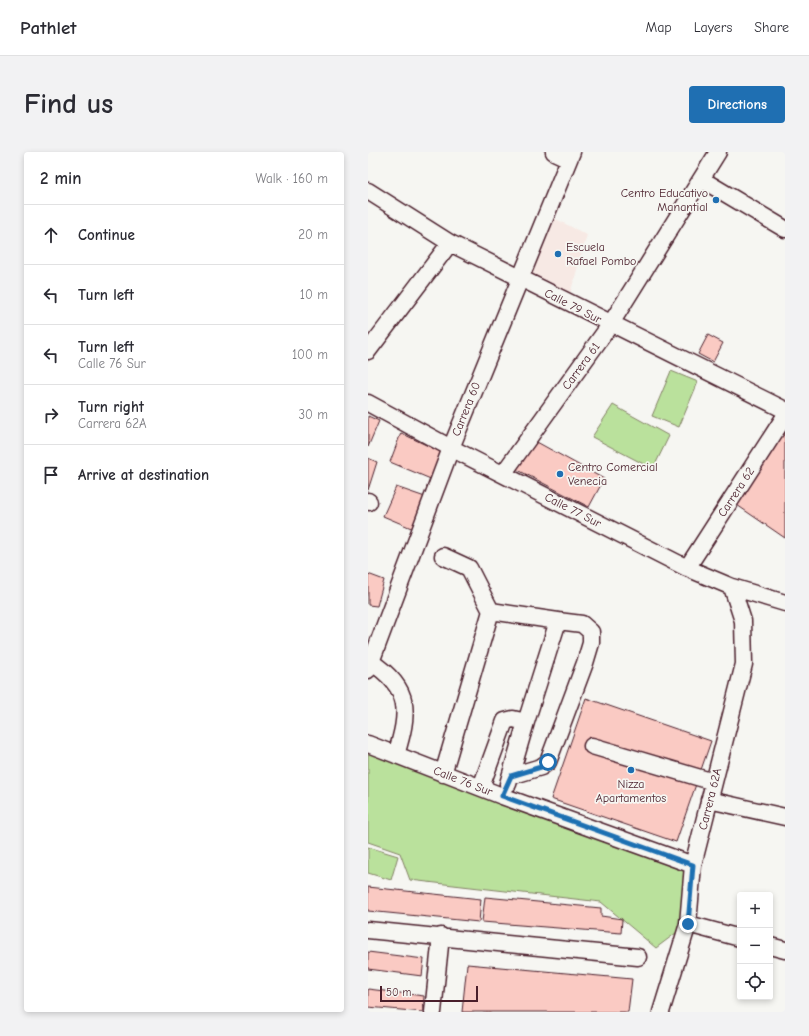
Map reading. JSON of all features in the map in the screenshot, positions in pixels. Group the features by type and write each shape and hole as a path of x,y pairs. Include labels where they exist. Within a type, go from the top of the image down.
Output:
{"street":[{"path":"554,152 571,155"},
{"name":"Carrera 61","path":"502,474 610,325 718,152"},
{"name":"Carrera 60","path":"369,666 451,448 571,155"},
{"path":"701,179 785,229"},
{"name":"Calle 79 Sur","path":"368,191 450,243 610,325 785,410"},
{"path":"368,351 450,243"},
{"name":"Calle 77 Sur","path":"368,403 451,448 687,568 732,587 785,603"},
{"name":"Carrera 62","path":"687,568 785,416"},
{"path":"443,556 469,568 491,611 443,774"},
{"name":"Carrera 62A","path":"661,1012 688,924 693,865 744,664 743,621 732,587"},
{"path":"491,611 582,624 591,632 591,643 585,663 548,762 541,767 511,776"},
{"path":"502,796 511,776 526,722 558,621"},
{"path":"369,666 386,672 399,689 405,708 404,726 396,755"},
{"path":"480,788 505,721 513,720 526,722"},
{"name":"Calle 76 Sur","path":"368,744 480,788 693,865"},
{"path":"592,746 714,782"},
{"path":"709,800 785,817"},
{"path":"688,924 737,937"},
{"path":"368,930 638,956"},
{"path":"433,1012 441,936"},
{"path":"773,947 785,950"}],"shaded area":[{"name":"Escuela Rafael Pombo","path":"550,216 587,235 570,294 527,274"}],"green space":[{"path":"671,371 698,382 679,427 652,416"},
{"path":"613,405 669,436 653,469 592,437"},
{"path":"368,744 693,865 688,924 656,948 601,902 410,880 400,853 368,842"},
{"path":"368,847 398,856 391,880 368,873"}],"building":[{"path":"708,335 723,343 713,362 698,354"},
{"path":"368,416 379,421 368,447"},
{"path":"785,425 785,538 734,503"},
{"path":"401,433 443,453 433,480 390,462"},
{"name":"Centro Comercial Venecia","path":"535,441 604,479 589,507 516,469"},
{"path":"368,458 377,462 368,490"},
{"path":"396,487 428,498 416,530 383,516"},
{"path":"368,574 384,580 377,606 368,605"},
{"name":"Nizza Apartamentos","path":"586,698 711,741 676,842 551,799"},
{"path":"368,887 481,899 479,922 368,911"},
{"path":"485,897 601,908 601,916 622,919 621,933 482,922"},
{"path":"368,952 424,959 422,976 368,969"},
{"path":"467,964 632,979 628,1012 462,1012"},
{"path":"368,989 424,996 423,1012 368,1007"}],"place":[{"name":"Centro Educativo Manantial","path":"716,200"},
{"name":"Escuela Rafael Pombo","path":"558,254"},
{"name":"Centro Comercial Venecia","path":"560,474"},
{"name":"Nizza Apartamentos","path":"631,770"}],"route":[{"path":"548,762 541,767 511,776 502,796 693,865 688,924"}]}
